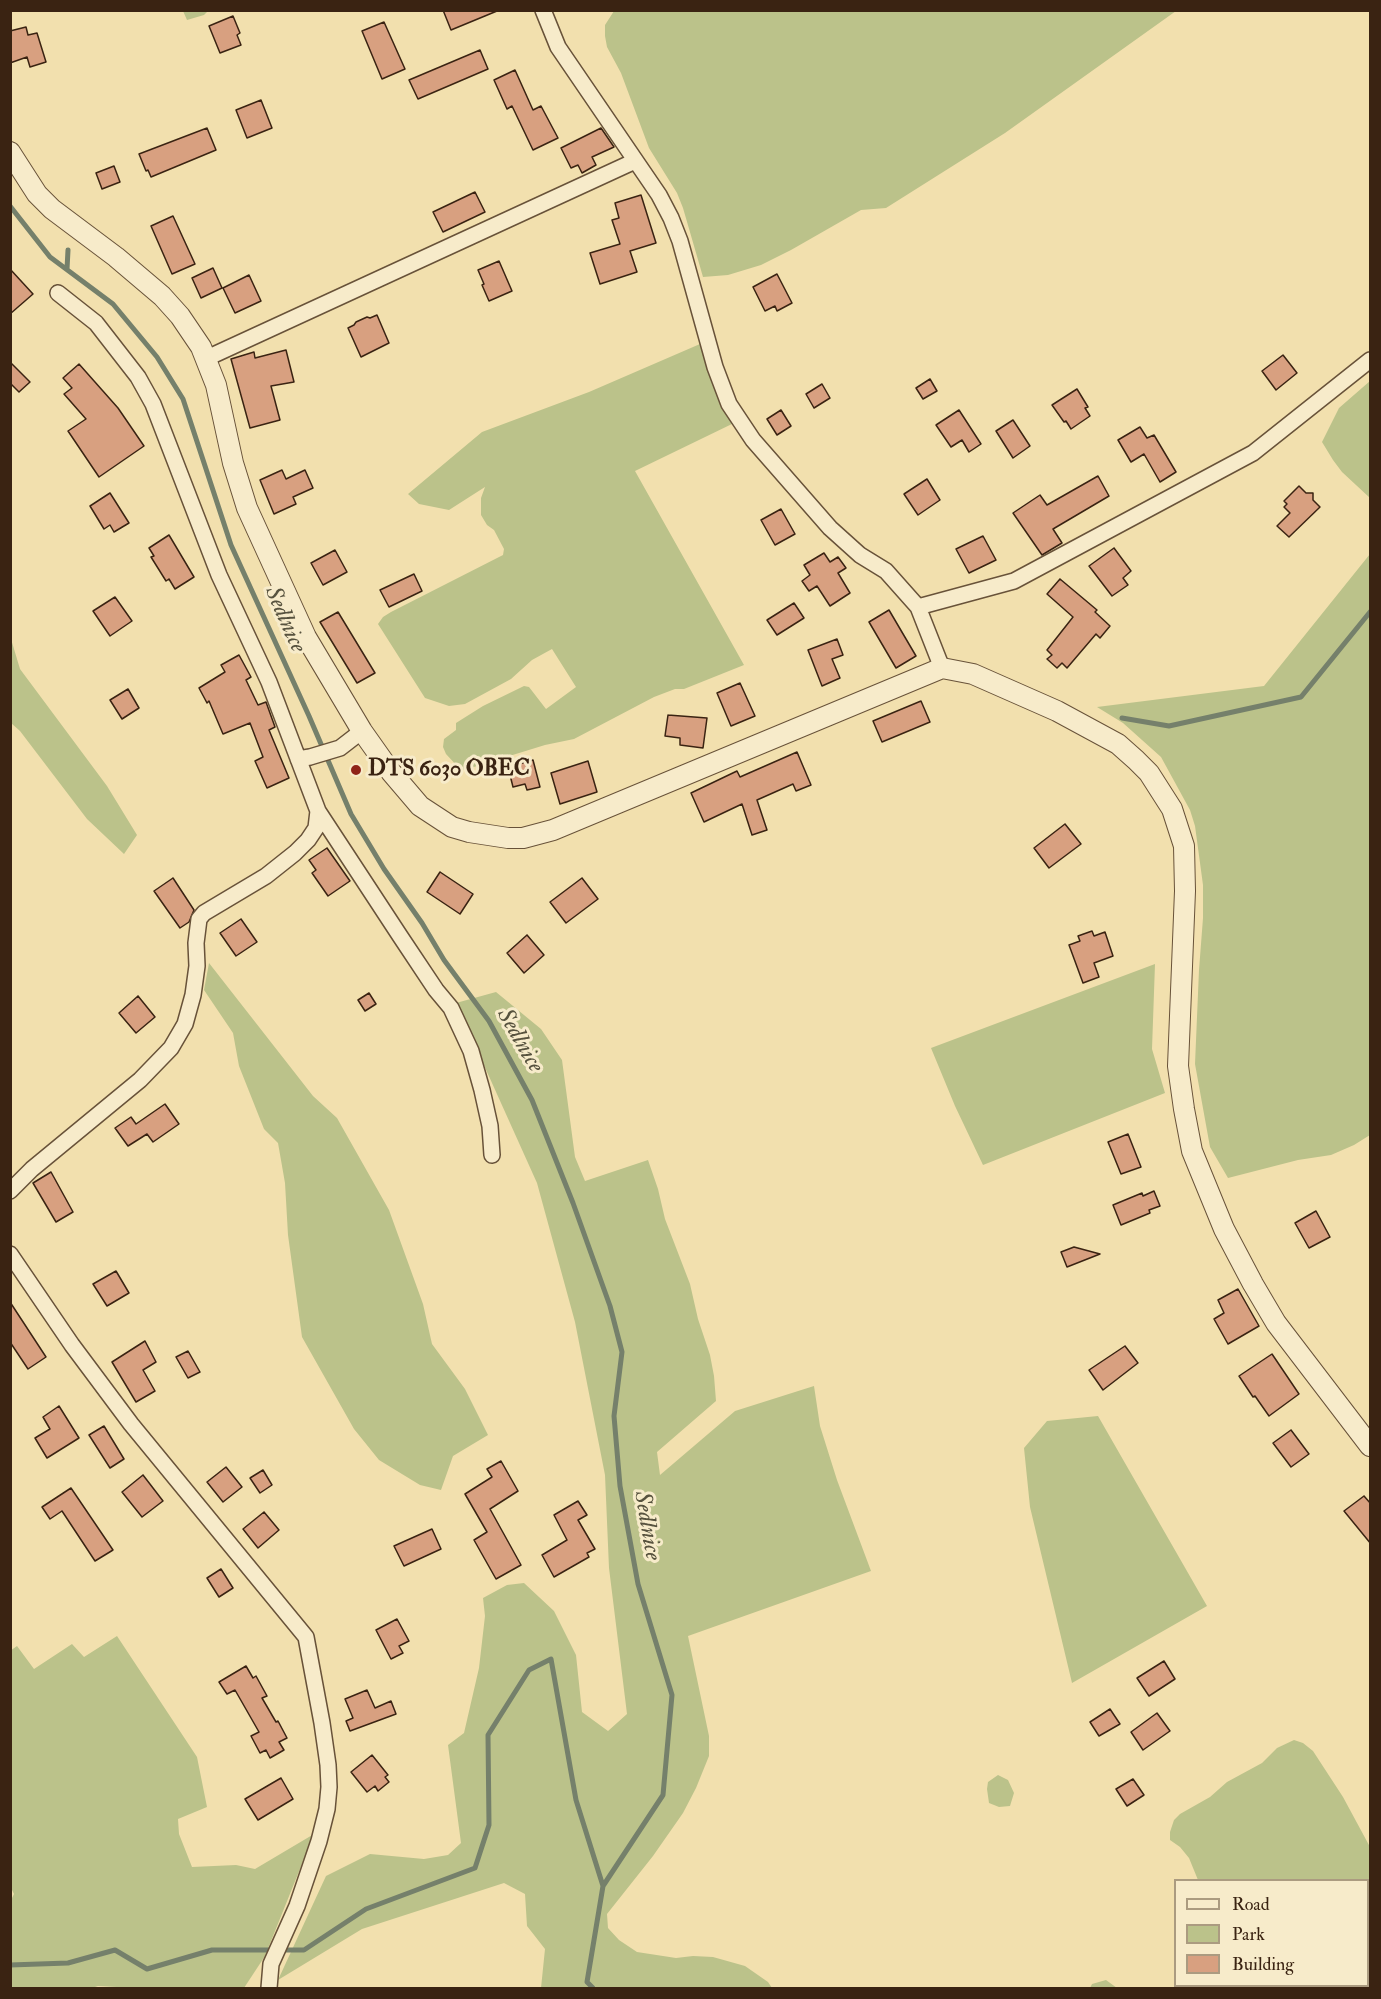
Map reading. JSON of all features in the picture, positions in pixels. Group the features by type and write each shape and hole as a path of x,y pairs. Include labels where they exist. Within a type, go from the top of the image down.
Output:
{"street":[{"path":"543,10 558,47 659,195 680,241 722,388 738,419 753,440 830,528 860,555 886,571 918,607 942,668"},
{"path":"10,152 37,194 52,209 137,273 172,305 201,347 207,358 220,399 233,464 247,508 306,637 362,731 407,792 434,817 452,827 508,838 523,838 553,830 942,668 973,674 1057,711 1118,744 1149,773 1172,809 1180,830 1186,862 1178,1066 1192,1151 1224,1229 1252,1284 1276,1323 1371,1446"},
{"path":"207,358 635,161"},
{"path":"58,293 96,323 138,377 153,404 219,575 304,758 318,810 436,990 451,1008 471,1051 490,1126 492,1155"},
{"path":"918,607 1014,581 1253,453 1371,360"},
{"path":"304,758 340,748 362,731"},
{"path":"10,1191 32,1169 140,1080 171,1048 185,1024 193,995 200,919 204,913 266,876 295,853 316,828 318,810"},
{"path":"10,1254 72,1345 131,1424 306,1637 326,1754 329,1787 327,1809 319,1841 297,1906 272,1964 269,1989"}],"green space":[{"path":"183,11 208,11 204,15 187,20"},
{"path":"614,11 1176,11 1005,133 886,208 861,210 761,265 728,275 703,277 677,193 649,148 621,73 607,47 605,25"},
{"path":"700,344 715,386 734,423 635,471 744,665 684,689 675,689 654,697 574,739 545,745 464,770 458,767 443,747 444,739 456,730 456,723 483,706 524,686 529,687 546,709 576,687 552,649 532,660 511,679 465,704 449,706 425,698 378,624 391,612 503,555 504,549 494,530 487,525 481,515 481,498 485,487 449,510 419,504 408,494 482,432 589,392"},
{"path":"1370,381 1370,498 1342,472 1322,442 1339,408"},
{"path":"1370,554 1370,1135 1331,1155 1298,1160 1228,1178 1210,1147 1195,1064 1203,885 1195,826 1190,810 1161,757 1123,723 1097,707 1264,686"},
{"path":"11,639 20,669 107,786 137,835 124,854 87,819 20,731 11,723"},
{"path":"209,963 313,1096 337,1118 389,1210 423,1304 432,1344 465,1389 488,1435 453,1456 441,1490 420,1485 379,1460 354,1429 302,1337 288,1235 285,1183 278,1143 264,1129 239,1066 233,1033 204,990"},
{"path":"1155,964 1152,1049 1165,1093 983,1165 931,1048"},
{"path":"496,992 541,1029 562,1060 575,1157 585,1181 648,1160 658,1189 665,1219 690,1284 710,1355 716,1401 657,1452 660,1475 735,1411 814,1386 820,1426 837,1480 871,1571 688,1636 709,1736 709,1756 683,1813 653,1856 607,1914 608,1928 619,1940 637,1952 676,1958 713,1957 745,1966 768,1982 772,1988 541,1988 545,1949 527,1926 525,1894 504,1883 362,1929 278,1980 326,1876 370,1854 424,1859 448,1855 461,1843 448,1745 464,1733 479,1668 485,1616 483,1598 507,1585 524,1583 554,1611 576,1655 582,1712 608,1731 627,1714 609,1568 605,1475 575,1322 537,1183 456,1003"},
{"path":"1098,1416 1207,1606 1072,1683 1030,1507 1024,1448 1047,1421"},
{"path":"117,1636 197,1757 207,1807 178,1819 179,1834 192,1867 236,1865 255,1869 314,1834 265,1956 244,1988 98,1986 92,1988 11,1988 10,1902 14,1894 10,1886 10,1651 17,1646 34,1669 72,1644 84,1657"},
{"path":"1294,1740 1303,1743 1313,1751 1343,1797 1370,1847 1370,1988 1210,1987 1369,1987 1369,1879 1198,1879 1189,1858 1170,1840 1174,1820 1180,1814 1210,1797 1227,1782 1262,1763 1277,1748"},
{"path":"998,1775 1008,1780 1014,1793 1010,1806 999,1807 989,1803 988,1782"},
{"path":"1106,1980 1117,1988 1090,1988 1092,1984"}],"building":[{"path":"443,10 497,10 497,11 451,30"},
{"path":"233,16 240,33 237,35 241,45 220,53 209,26"},
{"path":"384,22 405,69 382,79 362,31"},
{"path":"26,27 28,35 37,33 46,62 30,67 27,57 10,63 10,31"},
{"path":"480,50 488,69 418,99 409,80"},
{"path":"515,70 533,110 541,106 558,138 533,150 512,106 507,109 494,80"},
{"path":"261,100 272,128 247,138 236,110"},
{"path":"207,128 216,150 151,177 148,170 146,171 139,154"},
{"path":"601,128 614,147 592,157 596,165 582,173 578,165 571,168 561,148"},
{"path":"114,166 120,182 102,189 96,173"},
{"path":"475,192 485,212 443,232 433,212"},
{"path":"641,195 656,243 630,251 637,272 600,284 590,253 620,244 612,220 619,218 615,203"},
{"path":"173,216 195,264 172,274 151,226"},
{"path":"499,261 512,291 489,301 478,270"},
{"path":"213,268 222,288 201,298 192,278"},
{"path":"10,269 33,294 10,314"},
{"path":"777,274 792,303 777,311 775,306 765,311 753,287"},
{"path":"249,275 261,301 235,313 223,288"},
{"path":"377,315 389,343 361,357 348,328 367,317"},
{"path":"286,350 294,382 271,386 280,420 250,428 231,359 254,352 255,358"},
{"path":"1283,355 1297,373 1276,390 1262,371"},
{"path":"10,362 30,382 19,392 10,383"},
{"path":"79,364 118,408 144,446 99,477 68,431 86,419 64,394 72,388 63,378"},
{"path":"930,379 937,391 923,399 916,388"},
{"path":"822,384 830,398 814,408 806,394"},
{"path":"1077,389 1088,407 1085,408 1090,416 1071,429 1052,405"},
{"path":"781,410 791,426 777,435 767,419"},
{"path":"959,410 981,444 969,452 962,440 951,447 936,425"},
{"path":"1013,420 1030,446 1013,458 996,431"},
{"path":"1140,427 1147,438 1154,435 1176,472 1160,482 1144,454 1131,462 1118,440"},
{"path":"282,470 286,479 305,470 313,488 293,497 296,504 274,514 260,480"},
{"path":"1098,476 1109,496 1053,529 1062,543 1042,555 1013,513 1040,495 1047,505"},
{"path":"927,479 940,500 918,515 904,494"},
{"path":"1299,486 1306,493 1313,493 1313,500 1320,507 1289,537 1277,526 1290,513 1284,507 1287,504 1284,501"},
{"path":"110,493 129,523 114,532 110,525 104,529 90,506"},
{"path":"781,509 795,534 775,545 761,520"},
{"path":"169,535 194,577 175,589 169,579 166,581 151,557 154,556 149,548"},
{"path":"983,536 996,560 969,573 956,549"},
{"path":"1114,548 1131,571 1123,578 1128,585 1112,596 1089,566"},
{"path":"335,550 347,572 323,585 311,563"},
{"path":"824,553 830,562 838,557 846,568 838,573 850,593 830,606 817,586 809,591 802,581 810,575 804,565"},
{"path":"414,574 422,591 389,607 380,590"},
{"path":"1060,579 1097,610 1095,612 1110,626 1100,638 1096,634 1067,668 1062,663 1057,668 1047,659 1052,655 1047,650 1073,617 1047,594"},
{"path":"115,597 132,621 110,636 93,611"},
{"path":"794,603 804,618 777,635 767,620"},
{"path":"889,610 916,656 896,668 869,622"},
{"path":"338,612 375,673 357,683 320,622"},
{"path":"837,639 843,655 832,659 840,678 822,686 808,650"},
{"path":"239,655 251,677 246,680 258,705 266,702 275,727 269,730 289,778 267,788 255,761 263,757 250,723 223,734 209,701 207,703 199,688 225,672 221,665"},
{"path":"740,683 755,716 731,726 717,693"},
{"path":"128,689 139,708 122,719 110,700"},
{"path":"921,701 930,722 882,742 873,721"},
{"path":"668,715 707,718 703,748 680,745 680,738 665,736"},
{"path":"797,752 811,785 796,791 793,784 757,800 767,830 752,835 742,804 704,822 691,793 737,771 740,777"},
{"path":"533,760 540,787 527,790 525,784 513,787 508,767"},
{"path":"588,761 597,792 560,804 551,773"},
{"path":"1065,824 1081,844 1049,868 1034,848"},
{"path":"327,848 350,881 328,896 312,873 316,870 309,860"},
{"path":"440,872 473,894 460,914 427,892"},
{"path":"173,878 194,910 189,922 180,928 154,891"},
{"path":"582,878 598,899 566,923 550,902"},
{"path":"241,919 257,942 236,956 220,933"},
{"path":"1092,931 1094,936 1105,932 1113,956 1094,963 1099,977 1083,983 1069,945 1080,941 1078,936"},
{"path":"527,935 544,955 524,973 507,953"},
{"path":"369,993 376,1004 365,1011 358,1000"},
{"path":"138,996 155,1017 136,1033 119,1013"},
{"path":"165,1104 179,1124 153,1142 147,1134 128,1146 115,1128 131,1117 136,1124"},
{"path":"1128,1134 1141,1167 1121,1174 1108,1142"},
{"path":"51,1172 73,1212 56,1222 33,1183"},
{"path":"1154,1191 1160,1206 1149,1210 1150,1213 1121,1225 1113,1205 1142,1193 1143,1196"},
{"path":"1316,1211 1330,1237 1309,1248 1295,1223"},
{"path":"1074,1247 1100,1254 1067,1267 1061,1252"},
{"path":"116,1271 129,1293 107,1306 93,1284"},
{"path":"1238,1289 1259,1326 1228,1344 1214,1319 1224,1313 1218,1300"},
{"path":"10,1302 46,1357 28,1369 10,1342"},
{"path":"145,1341 156,1362 143,1370 155,1391 136,1402 112,1362"},
{"path":"1125,1346 1138,1363 1103,1390 1089,1370"},
{"path":"188,1351 200,1372 188,1378 176,1357"},
{"path":"1272,1354 1299,1394 1269,1416 1239,1376"},
{"path":"59,1406 79,1438 47,1458 35,1438 50,1429 43,1417"},
{"path":"104,1426 124,1459 110,1468 89,1435"},
{"path":"1291,1430 1309,1454 1291,1467 1273,1443"},
{"path":"501,1461 518,1491 490,1509 521,1565 496,1579 474,1540 487,1532 465,1494 492,1477 487,1469"},
{"path":"226,1467 242,1487 223,1502 207,1482"},
{"path":"263,1470 272,1485 260,1493 250,1478"},
{"path":"143,1475 163,1501 142,1517 122,1492"},
{"path":"71,1488 113,1550 95,1561 62,1511 50,1519 42,1507"},
{"path":"1364,1496 1371,1504 1371,1544 1344,1511"},
{"path":"578,1501 587,1515 578,1520 595,1549 587,1553 589,1557 554,1577 542,1555 567,1540 554,1515"},
{"path":"264,1512 279,1530 258,1548 243,1529"},
{"path":"432,1529 441,1549 404,1566 394,1546"},
{"path":"221,1569 233,1588 219,1597 207,1578"},
{"path":"397,1619 409,1641 399,1646 403,1653 391,1659 376,1630"},
{"path":"1164,1661 1175,1679 1149,1696 1137,1678"},
{"path":"246,1666 253,1678 256,1676 267,1696 262,1698 287,1738 279,1742 284,1750 270,1758 266,1750 260,1753 251,1736 259,1732 235,1690 227,1694 219,1682"},
{"path":"367,1690 375,1708 391,1701 396,1714 350,1731 346,1721 353,1718 345,1699"},
{"path":"1110,1709 1120,1724 1099,1736 1090,1722"},
{"path":"1157,1713 1170,1731 1143,1750 1131,1732"},
{"path":"372,1755 388,1775 385,1777 389,1782 378,1791 375,1786 367,1792 351,1772"},
{"path":"281,1778 293,1799 258,1820 245,1799"},
{"path":"1133,1779 1144,1795 1127,1806 1116,1789"}],"waterway":[{"name":"Sedlnice","path":"10,206 50,257 113,304 157,357 183,399 231,545 351,814 444,960 489,1021 532,1100 573,1203 610,1306 622,1352 614,1416 620,1486 638,1584 672,1695 663,1795 603,1886 587,1982 593,1988"},
{"path":"67,269 68,250"},
{"path":"1122,718 1169,726 1301,697 1370,612"},
{"path":"10,1965 68,1963 115,1950 147,1969 212,1950 304,1950 366,1909 475,1868 489,1825 488,1735 529,1670 551,1659 576,1800 603,1886"}],"place":[{"name":"DTS 6030 OBEC","path":"356,770"}]}
